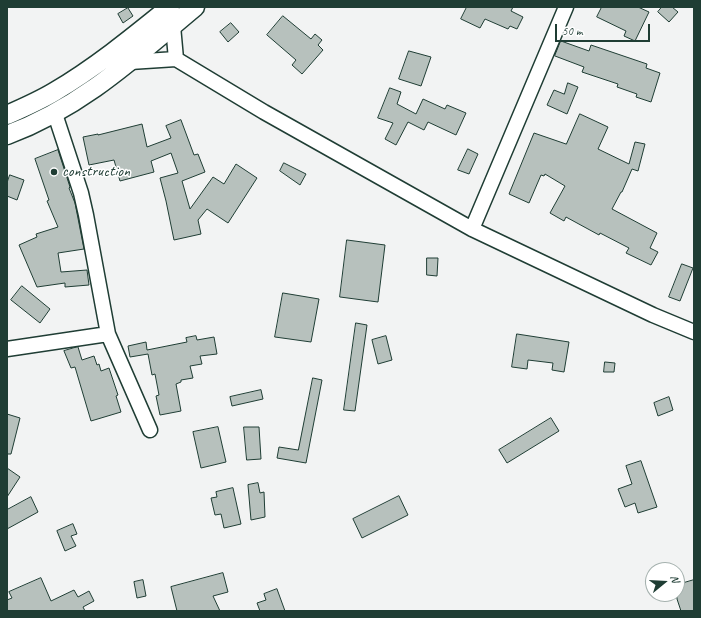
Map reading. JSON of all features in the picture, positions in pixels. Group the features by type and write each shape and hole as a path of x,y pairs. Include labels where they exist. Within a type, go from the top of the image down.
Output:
{"street":[{"path":"7,115 41,99 83,73 116,50 170,7"},
{"path":"7,135 54,114 85,96 109,79 195,7"},
{"path":"472,229 566,7"},
{"path":"173,26 176,59"},
{"path":"130,62 176,59 264,112 472,229 694,332"},
{"path":"54,114 81,193 108,334 150,430"},
{"path":"7,349 108,334"}],"building":[{"path":"467,7 513,7 511,11 523,17 517,29 510,26 508,29 485,19 480,28 461,19"},
{"path":"602,7 638,7 649,12 635,41 624,36 626,31 597,17"},
{"path":"662,7 672,7 678,12 669,22 658,12"},
{"path":"128,8 133,16 123,23 118,14"},
{"path":"283,16 311,39 315,34 322,40 318,45 323,50 302,74 292,65 296,60 267,35"},
{"path":"231,23 239,32 228,42 220,32"},
{"path":"561,41 589,51 591,45 647,64 646,68 660,73 651,102 636,97 637,94 617,87 618,84 582,72 584,67 555,56"},
{"path":"409,51 431,57 421,86 399,79"},
{"path":"568,83 578,87 567,114 547,105 554,90 564,94"},
{"path":"390,88 401,92 397,104 416,114 423,99 445,109 447,105 466,113 456,135 428,122 424,130 408,122 396,145 385,139 393,123 378,118"},
{"path":"580,114 608,127 598,149 629,164 635,142 645,144 638,171 632,169 622,192 612,209 657,233 650,248 658,252 651,265 626,253 629,248 600,233 599,235 566,217 564,221 550,213 565,186 545,174 544,176 541,175 529,203 509,194 534,133 566,144"},
{"path":"181,120 194,155 198,154 205,172 182,181 190,209 213,177 224,184 236,164 257,178 228,223 207,209 198,220 201,234 174,240 160,178 178,173 171,153 151,161 154,172 120,181 114,160 89,165 83,137 98,135 142,124 147,147 171,138 166,126"},
{"path":"468,149 478,154 469,174 458,170"},
{"path":"58,150 75,203 84,249 58,253 61,272 87,270 89,285 65,287 65,283 37,287 19,245 37,237 36,234 58,227 47,201 49,200 35,159"},
{"path":"284,163 306,174 300,185 280,171"},
{"path":"10,175 24,180 17,200 7,196 7,183"},
{"path":"347,240 385,245 378,302 340,297"},
{"path":"427,258 438,258 437,276 427,275"},
{"path":"682,264 693,268 680,301 669,297"},
{"path":"22,286 50,309 40,323 11,300"},
{"path":"283,293 319,299 311,342 275,337"},
{"path":"356,323 367,325 355,411 344,410"},
{"path":"517,334 569,342 564,372 552,370 553,363 528,360 527,369 512,367"},
{"path":"196,336 197,340 214,337 217,354 200,356 202,364 190,366 193,378 181,380 181,382 176,384 181,411 160,415 156,396 159,395 155,374 152,375 148,354 130,357 128,346 146,342 147,350 187,342 186,338"},
{"path":"386,336 392,360 378,364 372,340"},
{"path":"78,347 82,360 94,356 101,371 109,368 118,395 116,396 121,412 91,421 75,367 71,368 64,351"},
{"path":"605,362 615,363 614,372 604,372"},
{"path":"313,378 322,380 306,463 277,458 279,447 298,450"},
{"path":"261,390 263,399 232,406 230,397"},
{"path":"669,397 673,410 658,416 654,403"},
{"path":"7,414 20,418 11,454 7,454"},
{"path":"551,418 559,431 507,463 499,450"},
{"path":"218,427 226,462 201,468 193,432"},
{"path":"244,427 259,427 261,459 247,460"},
{"path":"641,461 657,507 638,513 635,503 625,507 618,489 632,484 626,466"},
{"path":"7,468 20,477 7,497"},
{"path":"258,483 260,493 264,492 265,517 251,520 248,485"},
{"path":"233,488 241,524 224,528 221,514 215,515 211,498 217,497 216,492"},
{"path":"399,496 408,515 362,538 353,519"},
{"path":"31,497 38,512 7,529 7,510"},
{"path":"73,524 77,534 71,536 76,546 65,551 57,531"},
{"path":"223,573 228,592 213,596 220,611 177,611 171,587"},
{"path":"41,578 51,601 74,590 78,597 89,591 94,601 83,607 85,611 7,611 7,600 12,598 9,592"},
{"path":"143,580 146,596 137,598 134,582"},
{"path":"694,580 694,611 681,611 678,602 685,602 685,583"},
{"path":"277,589 285,611 260,611 257,603 266,600 264,594"}],"place":[{"name":"construction","path":"54,172"}]}
